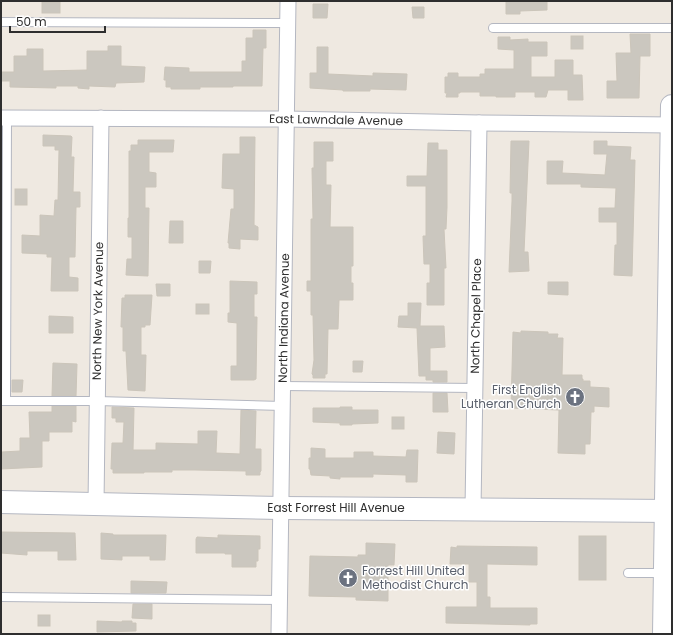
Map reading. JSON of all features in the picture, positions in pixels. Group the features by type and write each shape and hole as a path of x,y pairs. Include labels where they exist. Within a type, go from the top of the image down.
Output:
{"main road":[{"path":"664,634 668,610 665,573 669,511 672,106"},
{"name":"East Forrest Hill Avenue","path":"1,502 282,508 669,511"}],"street":[{"name":"North Indiana Avenue","path":"279,634 282,508 288,1"},
{"name":"East Lawndale Avenue","path":"4,118 287,119 479,123 672,134"},
{"name":"North New York Avenue","path":"96,504 101,118"},
{"name":"North Chapel Place","path":"473,509 479,123"}],"lane":[{"path":"1,22 288,23"},
{"path":"493,28 672,28"},
{"path":"4,118 3,401 97,401 283,406"},
{"path":"283,386 475,388"},
{"path":"628,573 665,573"},
{"path":"1,597 280,600"}],"building":[{"path":"506,1 547,1 547,10 520,11 520,14 506,14"},
{"path":"42,2 60,2 60,13 42,13"},
{"path":"313,4 328,4 327,18 313,18"},
{"path":"412,7 424,7 424,18 413,18"},
{"path":"253,30 266,30 266,48 263,48 262,86 200,87 200,89 171,89 171,87 166,87 166,80 164,80 165,67 189,68 189,72 242,72 242,61 246,61 246,38 253,38"},
{"path":"630,34 650,34 650,56 640,56 639,98 607,98 607,81 617,81 616,53 631,53"},
{"path":"571,36 583,36 583,49 571,49"},
{"path":"498,37 510,37 510,40 528,39 528,42 547,42 547,56 531,56 531,77 555,77 555,60 573,60 573,75 582,75 583,100 568,100 568,90 548,90 546,97 535,97 535,92 515,92 515,97 496,97 480,96 480,92 460,92 458,93 458,97 446,97 445,77 448,77 448,73 458,73 458,77 480,77 480,74 485,74 485,69 514,69 514,50 498,49"},
{"path":"108,46 121,46 121,66 145,67 144,82 116,83 115,87 89,86 89,89 78,88 78,86 56,86 56,88 10,87 10,81 1,81 1,72 14,72 14,56 27,56 27,49 43,49 43,71 87,70 87,51 108,51"},
{"path":"317,47 328,47 328,74 373,76 373,73 407,74 406,90 370,89 370,91 343,91 310,88 310,73 317,73"},
{"path":"43,135 72,137 71,157 74,157 73,192 80,192 80,207 76,207 75,257 69,257 69,277 78,278 78,291 51,291 52,257 47,257 47,254 22,253 22,235 40,236 40,215 54,216 55,200 58,200 59,150 55,150 55,146 43,146"},
{"path":"240,137 255,137 254,225 258,227 258,240 240,239 240,249 229,248 228,243 231,209 234,209 234,189 222,188 223,154 240,154"},
{"path":"138,140 174,140 173,152 149,152 149,172 156,173 156,187 145,187 145,208 149,208 148,276 126,275 127,259 132,259 132,237 128,237 129,151 131,151 131,145 138,145"},
{"path":"511,141 529,141 524,252 528,252 529,271 509,272 512,201 512,193 510,193"},
{"path":"594,141 607,141 607,146 631,147 630,160 635,160 632,276 614,275 615,245 617,245 617,222 599,222 599,208 615,208 616,188 581,187 581,184 547,184 547,161 563,161 562,173 605,175 607,154 594,154"},
{"path":"314,142 333,142 333,161 326,161 326,185 331,185 330,227 353,227 353,266 351,266 351,283 353,283 353,300 339,300 338,329 328,329 327,374 325,374 325,378 313,378 312,374 314,360 313,315 311,315 311,291 307,291 307,281 311,281 311,219 313,219 312,168 314,168"},
{"path":"428,143 438,143 438,150 447,150 447,207 446,229 444,229 446,268 444,268 444,305 427,305 427,283 430,283 430,264 424,264 423,236 426,236 426,186 407,186 407,176 427,176"},
{"path":"15,189 27,189 27,205 15,205"},
{"path":"170,221 183,221 183,243 169,243"},
{"path":"199,261 211,261 210,273 199,273"},
{"path":"230,281 257,282 257,294 254,294 254,317 257,317 256,379 254,380 231,380 231,366 237,366 237,323 228,322 228,313 230,313"},
{"path":"548,282 568,282 568,295 548,294"},
{"path":"156,284 170,284 170,296 157,296"},
{"path":"125,295 152,295 150,325 141,327 141,355 146,355 145,391 128,390 126,351 123,351 123,327 121,327 122,298 125,298"},
{"path":"408,303 421,303 420,326 444,326 445,347 430,348 430,371 447,371 447,382 433,382 433,380 426,380 426,376 419,376 417,328 398,327 399,316 408,316"},
{"path":"196,304 209,304 209,314 196,314"},
{"path":"49,316 73,317 73,333 49,333"},
{"path":"521,331 558,334 557,338 563,338 562,375 582,375 583,381 590,381 590,387 609,388 609,407 594,406 594,412 591,412 590,444 585,444 585,454 558,453 559,410 511,408 513,332 521,333"},
{"path":"353,361 363,361 362,372 353,372"},
{"path":"53,363 77,364 76,396 52,396"},
{"path":"12,380 23,380 22,392 12,392"},
{"path":"433,393 447,393 448,412 433,412"},
{"path":"52,406 76,406 76,422 72,421 72,432 49,432 49,441 42,441 42,467 1,469 2,452 20,451 20,438 30,438 29,412 52,412"},
{"path":"112,407 134,408 133,450 156,450 156,443 198,444 198,431 217,431 216,453 240,454 241,410 256,411 255,449 261,449 260,475 246,475 246,471 195,470 113,473 113,469 111,469 112,443 123,443 124,422 116,422 116,418 112,418"},
{"path":"352,407 352,410 378,410 378,423 340,425 340,423 313,422 313,408"},
{"path":"392,417 404,417 404,429 392,429"},
{"path":"438,432 455,433 454,454 437,453"},
{"path":"311,448 325,449 325,458 354,458 354,452 373,452 373,456 406,457 407,450 418,450 417,482 406,482 406,475 373,474 373,477 340,477 340,479 330,478 330,476 311,475 309,469 309,458 311,458"},
{"path":"1,532 75,533 76,560 58,560 58,551 27,551 27,555 1,553"},
{"path":"101,533 113,535 166,535 165,560 150,560 150,556 122,556 122,560 101,559"},
{"path":"218,535 260,536 260,549 258,549 258,561 256,561 256,567 232,567 232,554 196,553 197,537 218,538"},
{"path":"579,536 606,536 606,580 579,580"},
{"path":"366,543 395,544 394,565 388,565 388,601 356,600 356,597 309,596 310,556 358,557 358,555 366,555"},
{"path":"457,546 537,547 537,565 487,564 487,597 490,597 490,608 537,608 537,624 446,623 446,607 477,607 477,582 469,582 469,564 450,564 451,547 457,548"},
{"path":"131,581 167,582 166,593 131,593"},
{"path":"133,604 152,604 152,619 132,618"},
{"path":"38,615 50,615 50,626 38,626"},
{"path":"97,621 132,621 132,623 136,623 136,631 97,632"}],"place":[{"name":"First English Lutheran Church","path":"575,397"},
{"name":"Forrest Hill United Methodist Church","path":"348,578"}]}
